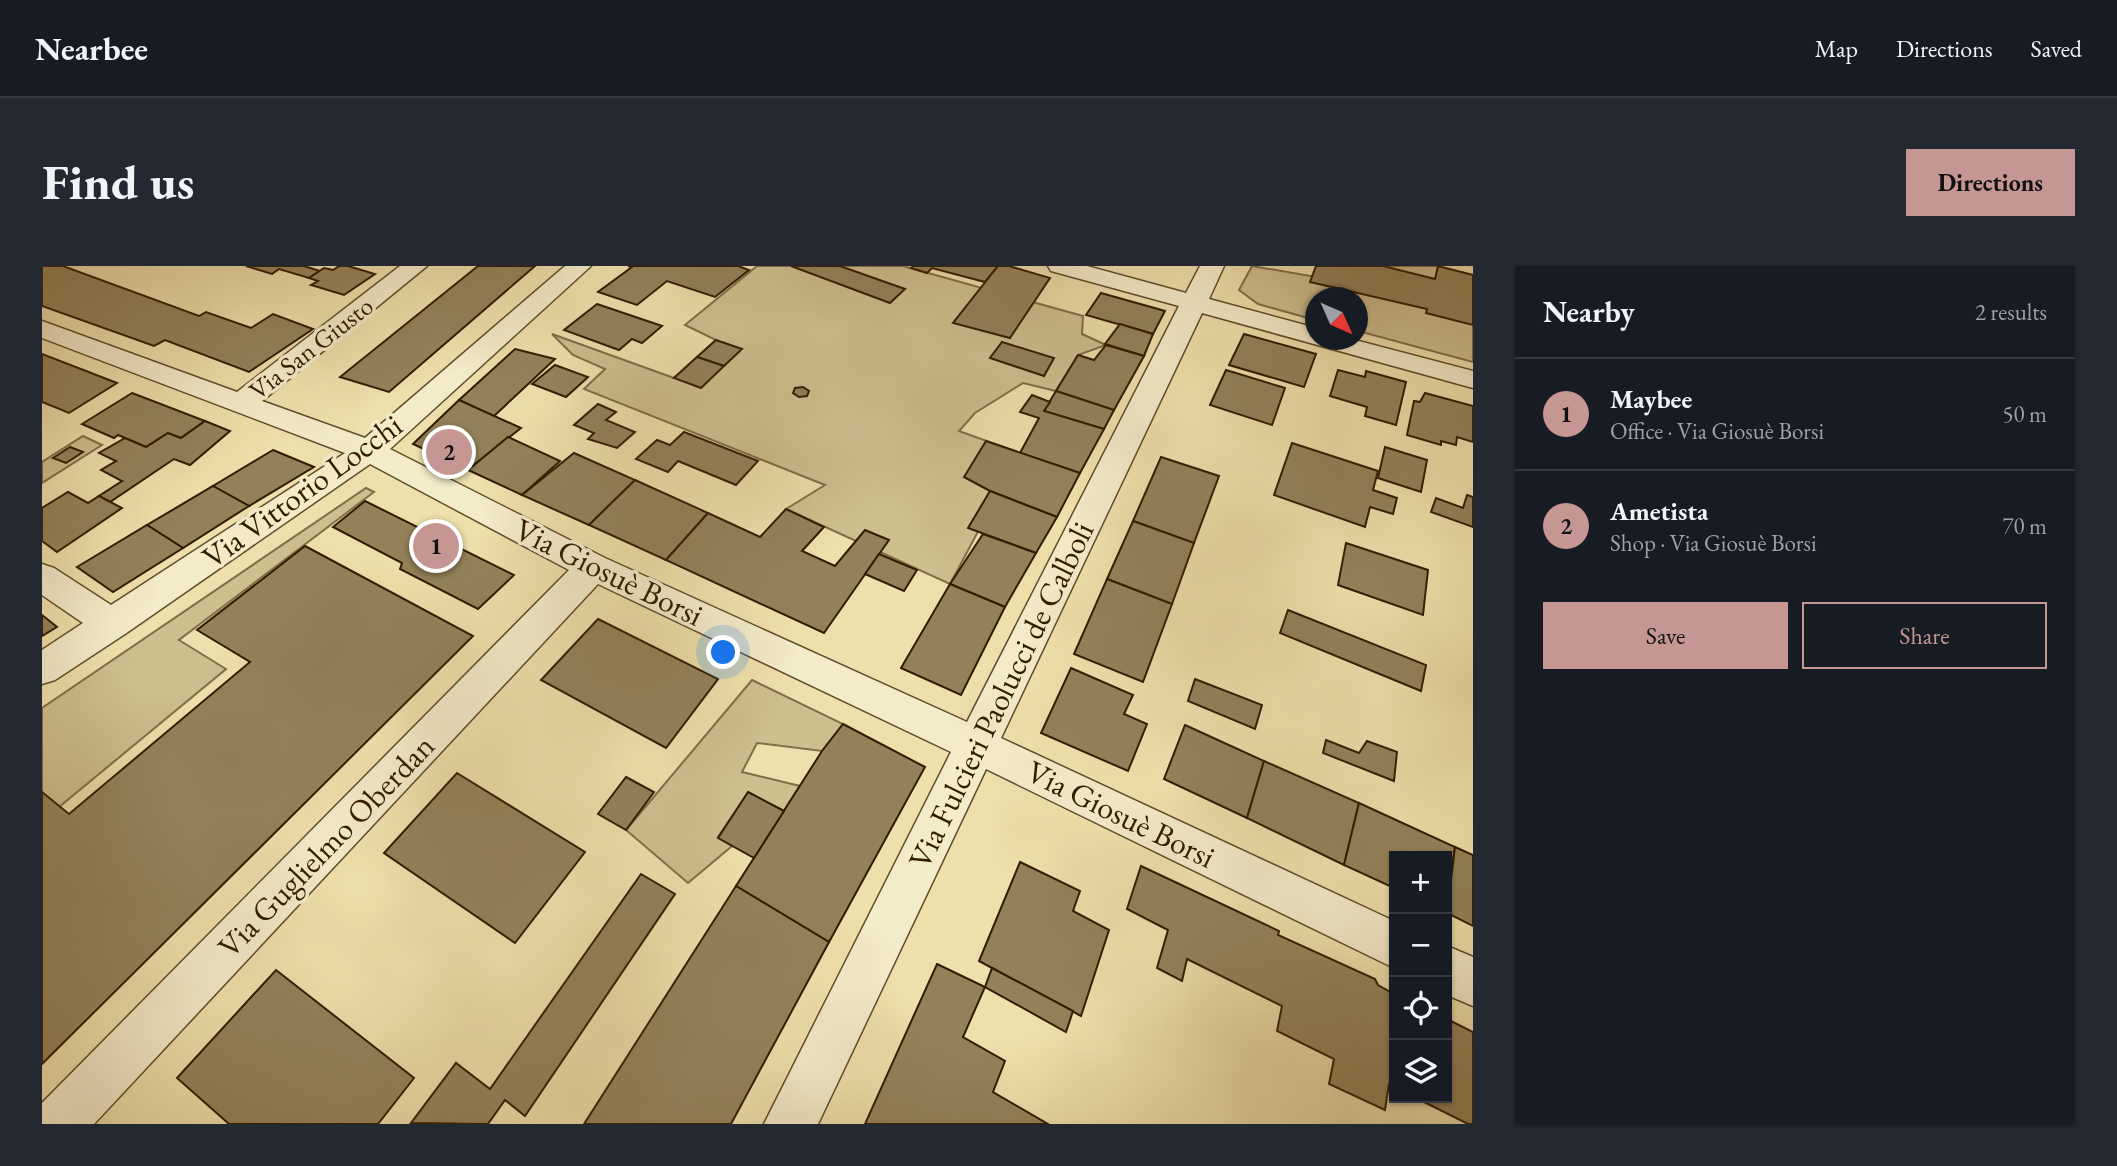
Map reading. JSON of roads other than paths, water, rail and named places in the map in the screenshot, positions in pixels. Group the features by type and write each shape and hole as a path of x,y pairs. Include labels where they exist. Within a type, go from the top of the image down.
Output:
{"street":[{"name":"Via San Giusto","path":"241,404 415,266"},
{"name":"Via Vittorio Locchi","path":"42,669 369,451 579,266"},
{"path":"1059,266 1305,333"},
{"name":"Via Fulcieri Paolucci de Calboli","path":"790,1124 1212,266"},
{"name":"Via Giosuè Borsi","path":"42,329 369,451 593,567 1389,942"},
{"path":"1364,350 1473,380"},
{"name":"Via Guglielmo Oberdan","path":"58,1124 593,567"},
{"path":"42,577 112,624"},
{"path":"1452,972 1473,982"}],"place":[{"name":"Ametista","path":"449,452"},
{"name":"Maybee","path":"436,546"}]}
